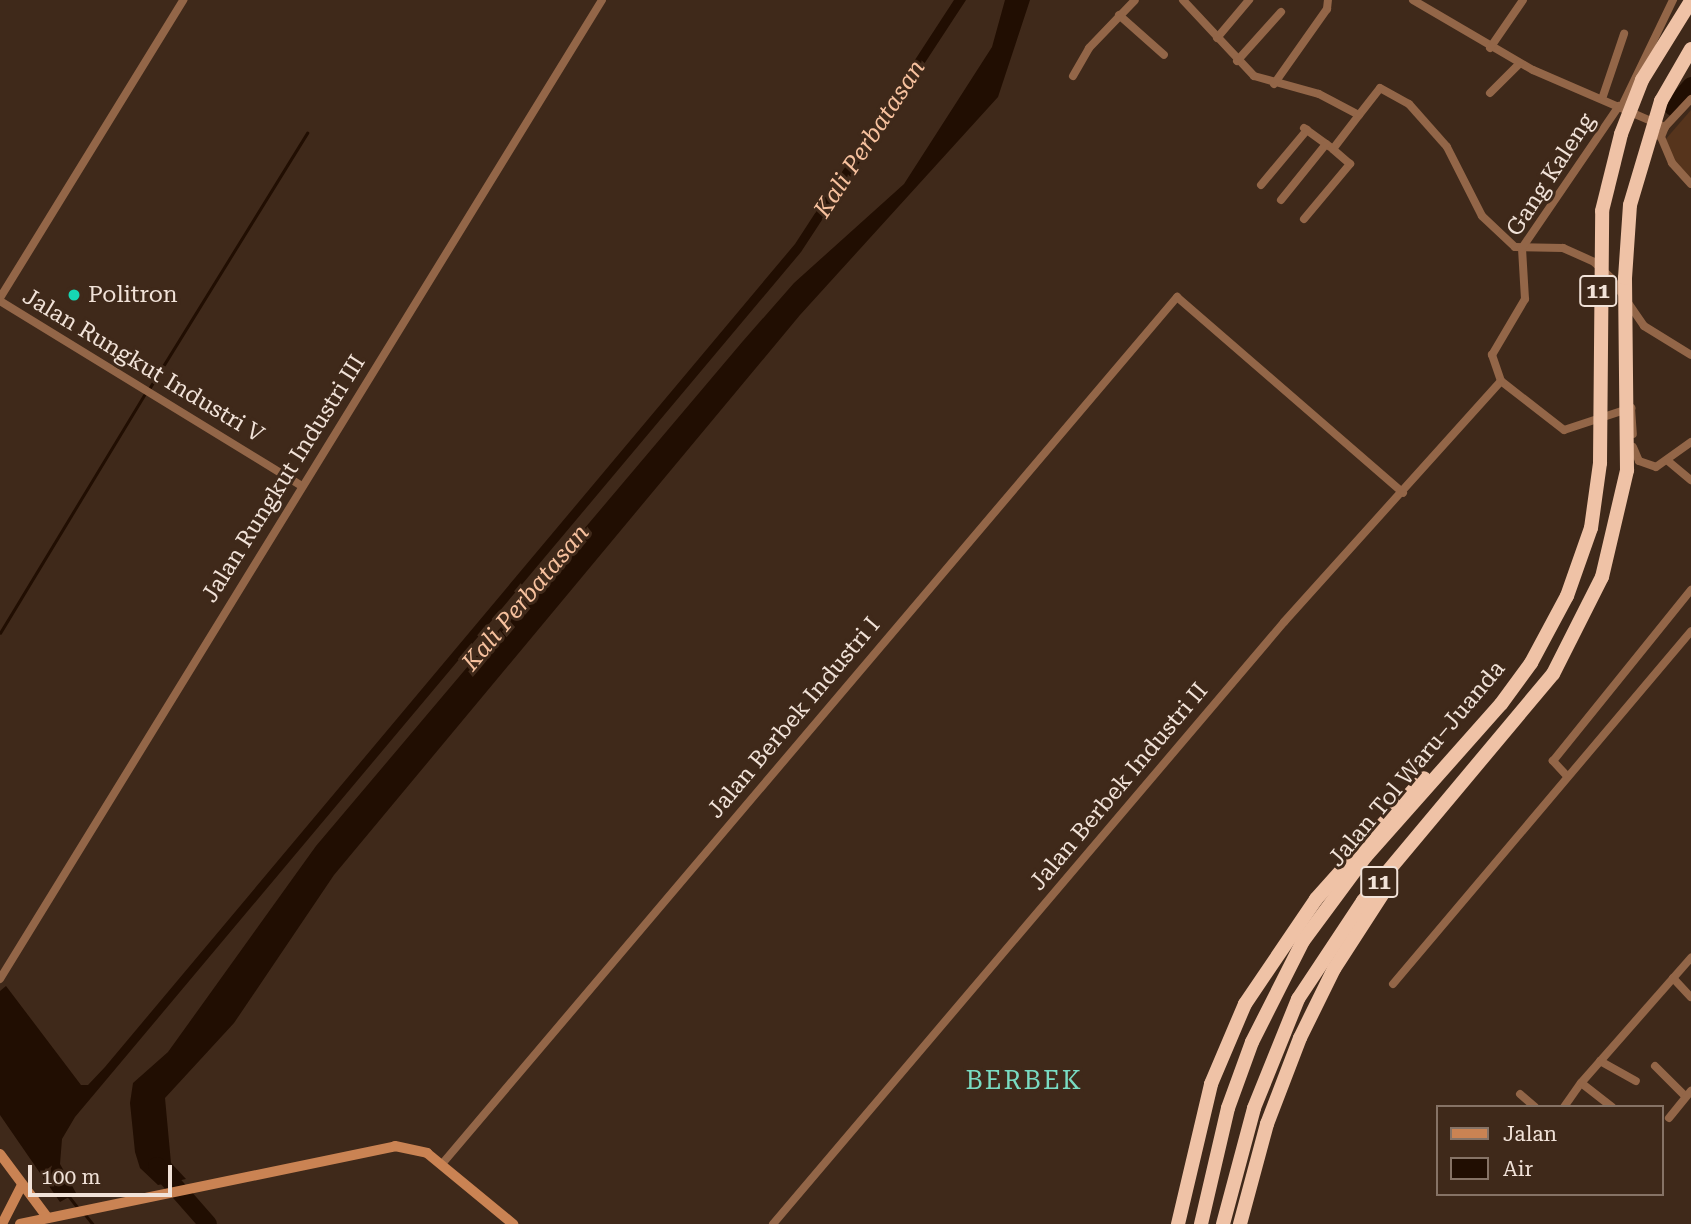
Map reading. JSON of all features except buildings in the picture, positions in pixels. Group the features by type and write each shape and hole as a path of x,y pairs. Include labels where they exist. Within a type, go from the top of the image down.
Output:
{"highway":[{"name":"Jalan Tol Waru–Juanda","path":"1201,1224 1228,1108 1244,1064 1304,941 1366,856 1501,704 1531,663 1567,596 1591,528 1600,463 1602,211 1621,134 1642,80 1691,1"},
{"name":"Jalan Tol Waru–Juanda","path":"1223,1224 1255,1108 1298,999 1356,911 1506,734 1553,674 1602,578 1627,470 1625,278 1630,205 1661,101 1691,49"},
{"path":"1178,1224 1210,1084 1245,1004 1275,955 1363,843 1501,704"},
{"path":"1242,1224 1246,1198 1279,1088 1334,969 1378,898 1469,788 1506,734"}],"street":[{"path":"0,300 183,0"},
{"name":"Jalan Rungkut Industri III","path":"2,975 602,0"},
{"path":"1073,76 1089,48 1135,0"},
{"path":"1183,0 1237,61 1274,84 1319,94 1359,115"},
{"path":"1191,8 1197,0"},
{"path":"1217,38 1249,0"},
{"path":"1274,84 1327,9 1328,0"},
{"path":"1413,0 1490,48 1665,127"},
{"path":"1490,48 1522,0"},
{"name":"Gang Kaleng","path":"1501,381 1492,358 1525,299 1522,248 1620,107 1673,0"},
{"path":"1237,61 1281,12"},
{"path":"1119,15 1164,55"},
{"path":"1602,99 1624,34"},
{"path":"1490,93 1520,63"},
{"path":"1281,200 1359,115 1380,88 1409,104 1447,147 1482,216 1515,247 1563,248 1594,262 1611,278 1644,327 1691,355"},
{"path":"1691,99 1665,127 1663,147 1691,184"},
{"path":"1261,185 1306,129 1329,146 1350,164 1304,219"},
{"name":"Jalan Berbek Industri I","path":"442,1164 1177,297 1402,493"},
{"name":"Jalan Rungkut Industri V","path":"0,300 302,486"},
{"path":"1501,381 1564,430 1631,408 1634,455 1656,467 1691,442"},
{"name":"Jalan Berbek Industri II","path":"773,1224 1284,622 1501,381"},
{"path":"1668,461 1691,480"},
{"path":"1567,776 1553,761 1691,590"},
{"path":"1393,984 1691,631"},
{"path":"1565,1105 1581,1083 1691,958"},
{"path":"1673,978 1691,997"},
{"path":"1600,1061 1636,1082"},
{"path":"1655,1066 1688,1093 1669,1118"},
{"path":"1581,1083 1609,1105"},
{"path":"1520,1094 1533,1105"},
{"path":"20,1224 395,1146 427,1153 513,1224"},
{"path":"0,1154 47,1217"},
{"path":"2,1224 22,1185"}],"shaded area":[{"path":"1691,110 1691,178 1675,163 1665,140"}],"water":[{"path":"954,0 966,0 801,252 75,1117 62,1139 60,1164 76,1193 60,1202 0,1115 0,991 6,986 81,1085 88,1085 795,244"},
{"name":"Kali Perbatasan","path":"1005,0 1030,0 998,97 800,315 334,875 234,1023 165,1098 171,1163 186,1179 158,1185 140,1168 135,1152 130,1103 133,1083 168,1052 316,846 743,341 794,283 904,184 992,47"}],"waterway":[{"path":"1673,107 1691,86"},
{"path":"149,389 307,133"},
{"path":"0,633 145,394"},
{"name":"Kali Perbatasan","path":"157,1166 208,1224"},
{"path":"68,1195 79,1209"},
{"path":"84,1213 93,1224"}],"place":[{"name":"Politron","path":"74,295"}],"district":[{"name":"BERBEK","path":"1024,1081"}]}
